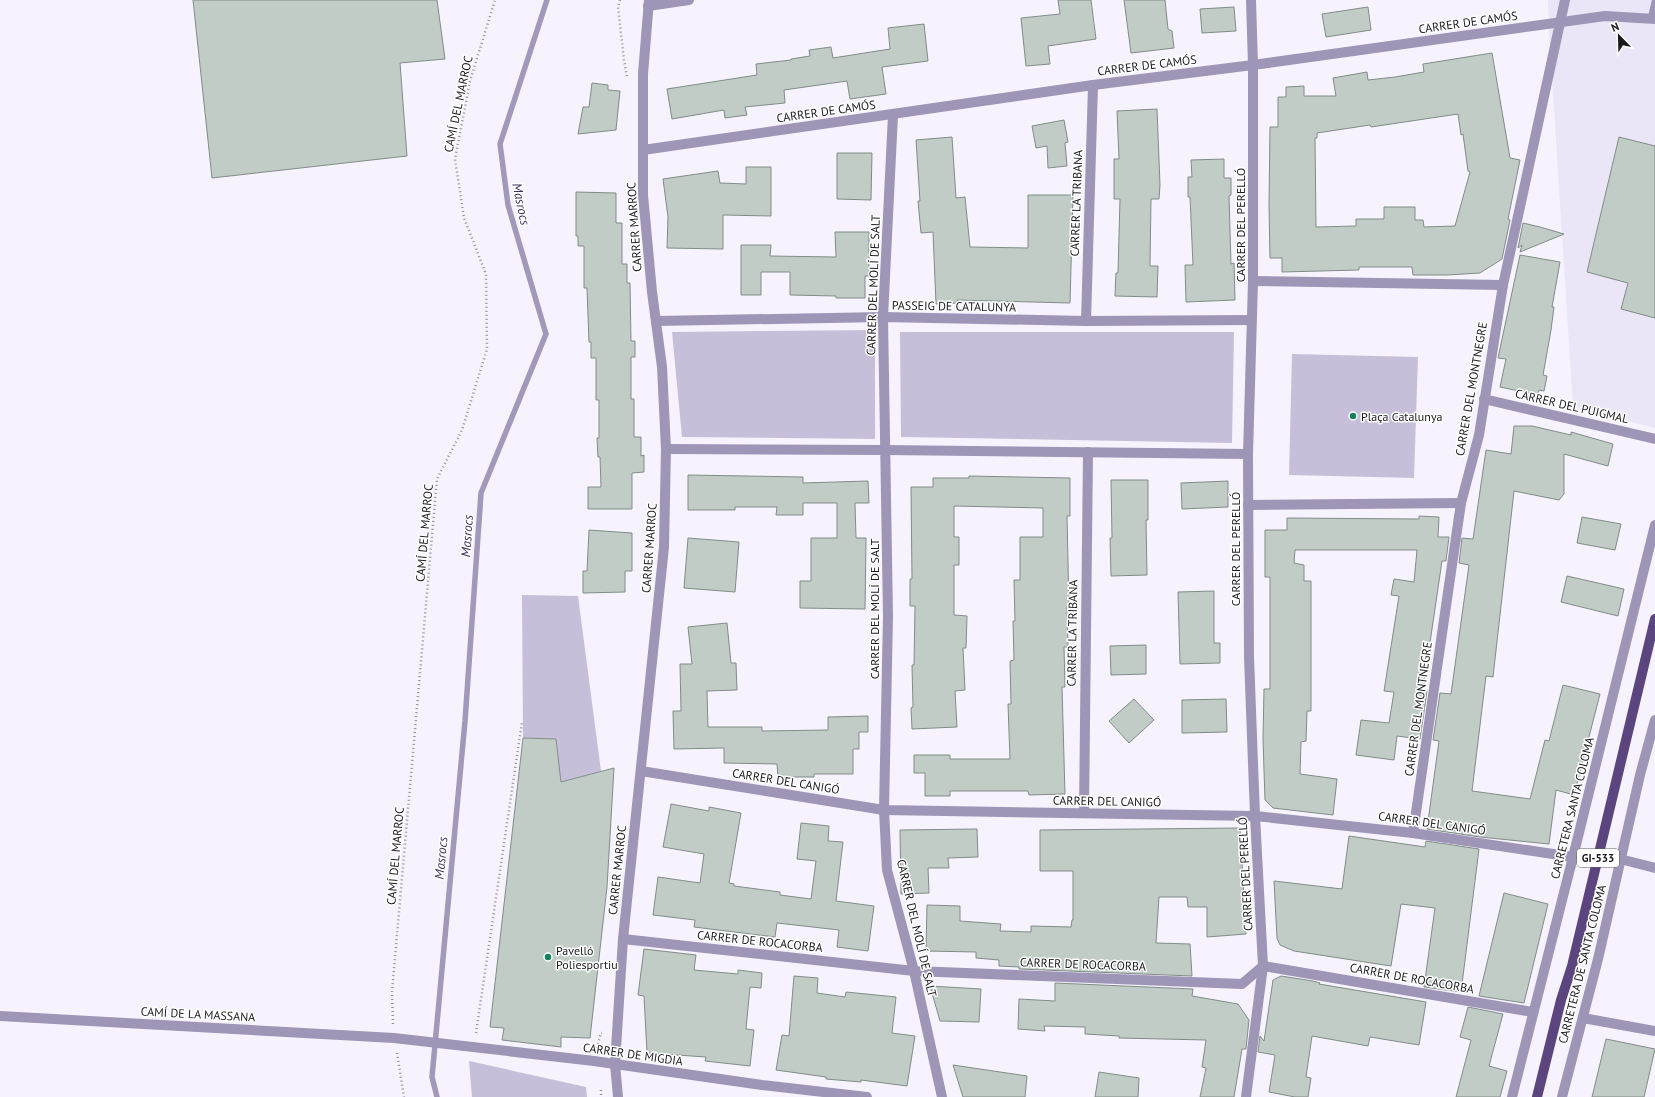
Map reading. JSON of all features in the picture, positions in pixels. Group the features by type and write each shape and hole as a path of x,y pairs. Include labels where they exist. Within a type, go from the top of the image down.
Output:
{"main road":[{"name":"GI-533","path":"1537,1097 1561,1000 1575,953 1655,619"}],"street":[{"path":"648,3 689,0"},
{"name":"CARRER DEL PERELLÓ","path":"1246,1097 1263,966 1255,816 1249,657 1248,454 1253,281 1253,65 1251,0"},
{"name":"CARRER DEL MONTNEGRE","path":"1413,833 1461,503 1479,435 1503,285 1565,0"},
{"name":"CARRER MARROC","path":"618,1097 615,1064 623,939 664,547 666,450 662,367 642,195 643,74 648,3"},
{"name":"CARRER DE CAMÓS","path":"642,150 1093,85 1253,65 1605,16 1653,19"},
{"name":"CARRER LA TRIBANA","path":"1086,321 1093,85"},
{"name":"CARRER DEL MOLÍ DE SALT","path":"893,115 883,317 888,624 884,810 887,870 914,971 942,1097"},
{"path":"1253,281 1503,285"},
{"name":"PASSEIG DE CATALUNYA","path":"656,321 883,317 1086,321 1251,320"},
{"name":"CARRER DEL PUIGMAL","path":"1484,399 1655,439"},
{"path":"666,450 885,450 1248,454"},
{"name":"CARRER LA TRIBANA","path":"1084,813 1088,452"},
{"path":"1248,504 1461,503"},
{"name":"CARRETERA SANTA COLOMA","path":"1512,1097 1655,525"},
{"name":"CARRETERA DE SANTA COLOMA","path":"1562,1097 1583,1018 1640,775 1655,720"},
{"name":"CARRER DEL CANIGÓ","path":"641,770 884,810 1255,816 1413,833 1573,857"},
{"path":"1620,859 1655,868"},
{"name":"CARRER DE ROCACORBA","path":"623,939 914,971 1242,984 1263,966 1533,1012"},
{"name":"CAMÍ DE LA MASSANA","path":"0,1016 394,1038"},
{"path":"1583,1018 1655,1031"},
{"name":"CARRER DE MIGDIA","path":"394,1038 594,1061 762,1085 867,1097"}],"lane":[{"path":"1653,19 1655,2"}],"path":[{"name":"CAMÍ DEL MARROC","path":"404,1097 394,1038 392,992 437,479 462,430 487,349 486,274 464,218 455,159 470,81 495,0"},
{"path":"620,0 618,7 624,60 629,82"},
{"path":"474,1048 522,722"},
{"path":"601,1033 602,1025"},
{"path":"601,1089 601,1097"}],"shaded area":[{"path":"1548,0 1655,0 1655,428 1573,407"},
{"path":"875,330 875,439 682,437 672,332"},
{"path":"900,332 1234,332 1232,443 901,437"},
{"name":"Plaça Catalunya","path":"1292,354 1418,357 1414,478 1289,475"},
{"path":"522,595 578,596 601,771 561,782 556,739 523,738"},
{"path":"469,1061 586,1087 587,1097 472,1097"}],"building":[{"path":"193,0 437,0 445,59 400,63 407,156 212,178"},
{"path":"1058,0 1091,0 1096,39 1048,46 1050,64 1026,66 1021,18 1060,14"},
{"path":"1124,0 1165,0 1168,29 1172,31 1174,48 1131,53"},
{"path":"1234,7 1236,31 1202,33 1200,9"},
{"path":"1368,7 1371,30 1326,37 1322,14"},
{"path":"924,24 928,61 882,67 886,94 850,99 847,81 784,90 785,103 745,107 747,115 725,118 724,110 672,119 667,89 757,75 756,64 810,56 809,50 831,47 833,58 890,49 888,28"},
{"path":"1492,53 1510,158 1520,160 1508,219 1510,220 1502,259 1480,273 1447,275 1413,275 1412,267 1359,267 1359,270 1282,272 1282,258 1270,258 1270,127 1278,127 1278,97 1286,97 1286,87 1304,86 1304,96 1336,96 1333,78 1367,72 1368,80 1395,77 1424,72 1423,64","holes":["1458,114 1461,135 1463,134 1468,171 1470,172 1455,226 1424,227 1423,220 1415,220 1415,207 1384,207 1384,219 1356,219 1356,226 1316,227 1315,138 1317,138 1317,133 1370,125 1371,127"]},
{"path":"592,83 608,85 608,90 620,91 616,130 578,134 583,107 589,107"},
{"path":"1157,109 1160,185 1159,199 1151,199 1150,266 1158,266 1157,297 1115,296 1116,273 1118,273 1120,199 1114,199 1114,159 1119,159 1117,111"},
{"path":"1064,120 1068,142 1065,143 1067,166 1048,168 1047,146 1036,148 1032,126"},
{"path":"952,137 956,198 965,197 970,247 1028,248 1028,195 1073,195 1070,303 957,300 958,303 936,304 933,232 921,233 918,201 920,201 916,140"},
{"path":"1619,137 1655,146 1655,318 1621,309 1628,283 1587,272"},
{"path":"837,153 872,153 871,200 837,199"},
{"path":"1224,159 1224,178 1231,178 1231,195 1229,196 1231,264 1234,263 1235,300 1186,302 1185,265 1193,265 1190,197 1188,197 1188,177 1192,177 1191,160"},
{"path":"746,167 771,167 771,216 723,215 723,249 667,248 668,217 663,179 718,171 720,183 746,184"},
{"path":"576,192 616,193 616,223 622,223 622,264 627,264 627,283 630,283 631,341 635,341 635,357 631,357 631,399 634,399 634,437 641,437 641,456 644,455 644,472 632,473 632,509 588,509 588,487 601,487 600,457 598,457 597,438 599,438 599,400 596,400 596,358 591,358 591,342 589,342 587,288 584,288 584,246 578,246 578,236 576,236"},
{"path":"1523,223 1564,234 1520,252 1522,245 1518,248"},
{"path":"835,232 869,232 869,276 865,276 865,298 790,295 790,272 761,272 761,295 741,295 741,245 771,245 770,256 836,257"},
{"path":"1520,255 1560,262 1552,307 1554,307 1551,330 1543,375 1547,376 1544,391 1539,390 1538,395 1500,387 1506,359 1498,358"},
{"path":"1514,426 1532,426 1571,435 1571,432 1613,444 1608,466 1564,454 1564,494 1559,500 1514,491 1493,677 1486,676 1472,791 1530,799 1545,740 1549,741 1563,685 1600,694 1574,795 1556,790 1549,844 1480,837 1427,829 1439,741 1433,740 1440,693 1451,694 1469,565 1459,563 1462,538 1473,539 1486,450 1511,454"},
{"path":"688,475 803,477 803,483 868,481 869,503 855,503 856,538 866,538 865,609 800,608 800,581 811,581 811,538 837,538 837,503 803,503 803,515 776,515 777,507 735,507 735,510 688,510"},
{"path":"969,476 1070,478 1070,516 1067,516 1069,606 1067,606 1068,647 1064,647 1065,687 1062,687 1065,794 1029,795 1028,791 950,791 950,796 925,796 925,773 914,773 914,755 950,755 950,759 1010,759 1008,704 1011,704 1010,661 1014,660 1014,580 1020,580 1020,537 1043,537 1043,508 954,506 954,537 959,537 959,565 954,565 954,615 967,616 966,648 963,648 965,690 955,691 957,727 912,729 912,665 914,665 915,606 910,606 910,579 912,579 911,487 933,487 933,478 969,478"},
{"path":"1111,480 1148,480 1148,520 1146,520 1147,575 1111,576"},
{"path":"1228,481 1228,507 1182,509 1181,483"},
{"path":"1419,516 1439,517 1438,537 1449,537 1446,561 1442,561 1423,690 1427,691 1420,739 1397,736 1394,760 1356,755 1361,720 1389,723 1394,692 1384,691 1399,596 1391,595 1394,579 1414,582 1417,550 1295,550 1294,563 1304,565 1304,581 1311,581 1311,711 1307,711 1306,741 1301,742 1300,774 1337,779 1333,815 1273,808 1265,800 1263,740 1264,689 1270,689 1270,577 1265,577 1265,530 1287,530 1287,518 1419,519"},
{"path":"1582,517 1621,524 1615,550 1577,543"},
{"path":"589,530 632,533 632,571 625,571 625,592 583,593 583,571 587,571"},
{"path":"688,538 739,542 735,592 684,588"},
{"path":"1567,576 1624,589 1618,616 1561,602"},
{"path":"1214,591 1214,643 1220,643 1220,663 1180,664 1178,592"},
{"path":"727,623 731,663 736,663 737,690 707,691 708,727 762,727 762,731 828,730 828,717 868,716 868,732 859,732 859,749 853,749 853,774 814,774 814,777 778,777 777,764 724,763 724,748 674,749 673,711 681,711 680,664 692,664 688,627"},
{"path":"1146,645 1146,674 1111,675 1110,646"},
{"path":"1134,699 1154,720 1129,743 1109,721"},
{"path":"1226,699 1227,732 1182,733 1182,700"},
{"name":"Pavelló Poliesportiu","path":"523,738 556,739 561,782 614,768 607,887 590,1038 561,1037 561,1047 502,1040 504,1028 490,1027"},
{"path":"671,804 709,811 709,807 741,813 729,883 734,884 734,886 780,892 780,895 811,899 816,861 797,859 801,823 829,826 828,841 843,842 836,901 874,906 868,951 837,947 839,930 777,923 775,937 694,927 695,920 653,915 658,877 700,883 704,854 663,847"},
{"path":"1240,828 1246,934 1207,937 1207,907 1188,907 1187,897 1159,897 1156,943 1190,944 1192,976 1019,969 1019,967 999,966 999,960 976,958 976,952 926,951 927,905 960,906 960,921 1001,924 1000,931 1031,932 1031,926 1071,927 1073,920 1073,871 1040,871 1040,830"},
{"path":"977,829 978,857 948,858 949,868 928,868 929,893 901,894 900,830"},
{"path":"1349,836 1425,847 1426,841 1479,849 1461,992 1424,987 1435,908 1401,904 1391,966 1294,951 1280,945 1277,938 1274,881 1342,889"},
{"path":"1504,893 1548,904 1524,1003 1479,996"},
{"path":"644,949 696,955 694,970 738,974 738,970 762,973 761,988 750,987 746,1029 754,1030 750,1066 705,1061 706,1057 647,1053 644,996 638,995"},
{"path":"794,976 818,978 817,993 845,997 846,992 896,997 892,1033 915,1036 907,1086 861,1080 861,1082 826,1079 826,1077 776,1070 782,1035 789,1036"},
{"path":"1281,976 1426,1002 1419,1045 1370,1037 1368,1046 1312,1036 1306,1077 1311,1078 1308,1097 1295,1097 1269,1092 1275,1055 1258,1052 1260,1036 1264,1041 1273,980"},
{"path":"1055,983 1193,989 1192,996 1238,1004 1249,1020 1246,1049 1242,1049 1234,1097 1200,1097 1206,1068 1202,1067 1206,1040 1119,1038 1119,1036 1085,1034 1085,1027 1044,1026 1045,1031 1018,1029 1019,999 1055,1001"},
{"path":"930,986 981,989 979,1022 940,1021"},
{"path":"1468,1007 1503,1014 1489,1066 1507,1071 1500,1097 1456,1097 1471,1040 1460,1037"},
{"path":"1606,1039 1655,1049 1644,1097 1592,1097"},
{"path":"953,1065 1027,1076 1025,1097 963,1097"},
{"path":"1099,1072 1139,1078 1138,1097 1095,1097"}],"waterway":[{"name":"Masrocs","path":"437,1097 432,1077 465,721 481,493 546,334 508,205 500,144 547,0"}],"place":[{"name":"Plaça Catalunya","path":"1353,416"},
{"name":"Pavelló Poliesportiu","path":"548,957"}]}
